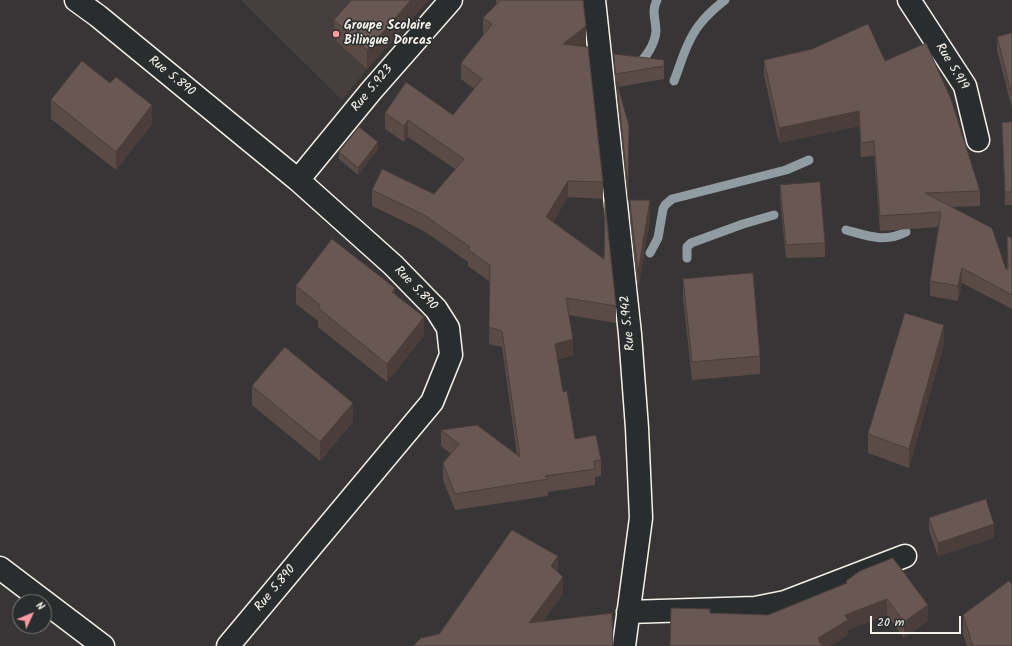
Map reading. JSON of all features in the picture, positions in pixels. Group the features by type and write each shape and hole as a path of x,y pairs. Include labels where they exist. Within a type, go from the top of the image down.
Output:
{"street":[{"name":"Rue 5.890","path":"76,0 98,16 298,180 393,266 436,309 448,328 451,355 432,402 228,646"},
{"name":"Rue 5.923","path":"298,180 371,91 451,0"},
{"name":"Rue 5.942","path":"594,0 629,326 637,428 641,518 624,646"},
{"name":"Rue 5.919","path":"909,0 965,86 978,140"},
{"path":"628,612 755,608 784,602 905,556"},
{"path":"0,568 103,646"}],"shaded area":[{"name":"Groupe Scolaire Bilingue Dorcas","path":"241,0 428,0 367,69 342,100"}],"building":[{"path":"352,0 411,0 367,50 334,20"},
{"path":"501,0 583,0 586,26 563,44 588,47 603,182 568,181 546,217 604,259 605,202 616,306 566,298 573,339 555,344 563,392 567,391 575,439 596,435 601,460 594,461 595,469 545,476 548,479 455,494 443,463 459,444 441,430 477,425 520,457 502,331 489,327 490,265 468,250 470,247 424,215 372,190 382,169 434,194 464,159 408,120 404,126 385,113 406,82 453,115 482,79 461,63 492,24 483,18"},
{"path":"868,24 885,61 926,43 951,99 980,191 925,193 992,228 1006,269 1008,269 1007,236 1012,238 1012,295 962,268 958,286 930,281 941,212 880,216 874,141 861,143 859,111 779,128 764,60 812,49"},
{"path":"1012,33 1012,96 997,37"},
{"path":"614,54 664,60 664,66 616,74"},
{"path":"82,61 110,83 116,77 152,105 116,152 51,100"},
{"path":"617,82 629,126 628,190"},
{"path":"1012,122 1012,192 1005,192 1002,123"},
{"path":"359,127 378,142 358,168 339,152"},
{"path":"820,182 825,243 786,245 780,185"},
{"path":"630,200 650,200 638,273"},
{"path":"332,239 395,288 392,292 424,317 387,364 318,308 320,305 296,286"},
{"path":"753,273 760,356 692,362 683,279"},
{"path":"905,313 944,325 909,449 868,434"},
{"path":"285,347 353,403 320,442 252,386"},
{"path":"986,499 994,524 938,543 929,518"},
{"path":"512,530 558,556 551,566 563,577 529,623 612,613 613,646 413,646 421,638 439,634"},
{"path":"893,558 928,605 904,622 887,599 845,615 848,620 818,638 822,646 670,646 671,608 710,609 710,613 768,615 847,583 846,581 860,571"},
{"path":"1009,581 1012,584 1012,646 973,646 963,615"}],"waterway":[{"path":"636,66 646,55 654,41 656,31 654,8 657,0"},
{"path":"674,81 695,30 709,14 725,0"},
{"path":"650,253 658,238 663,209 672,199 786,170 809,160"},
{"path":"687,258 687,247 691,243 743,224 774,215"},
{"path":"846,230 883,238 906,232"}],"place":[{"name":"Groupe Scolaire Bilingue Dorcas","path":"336,34"}]}
